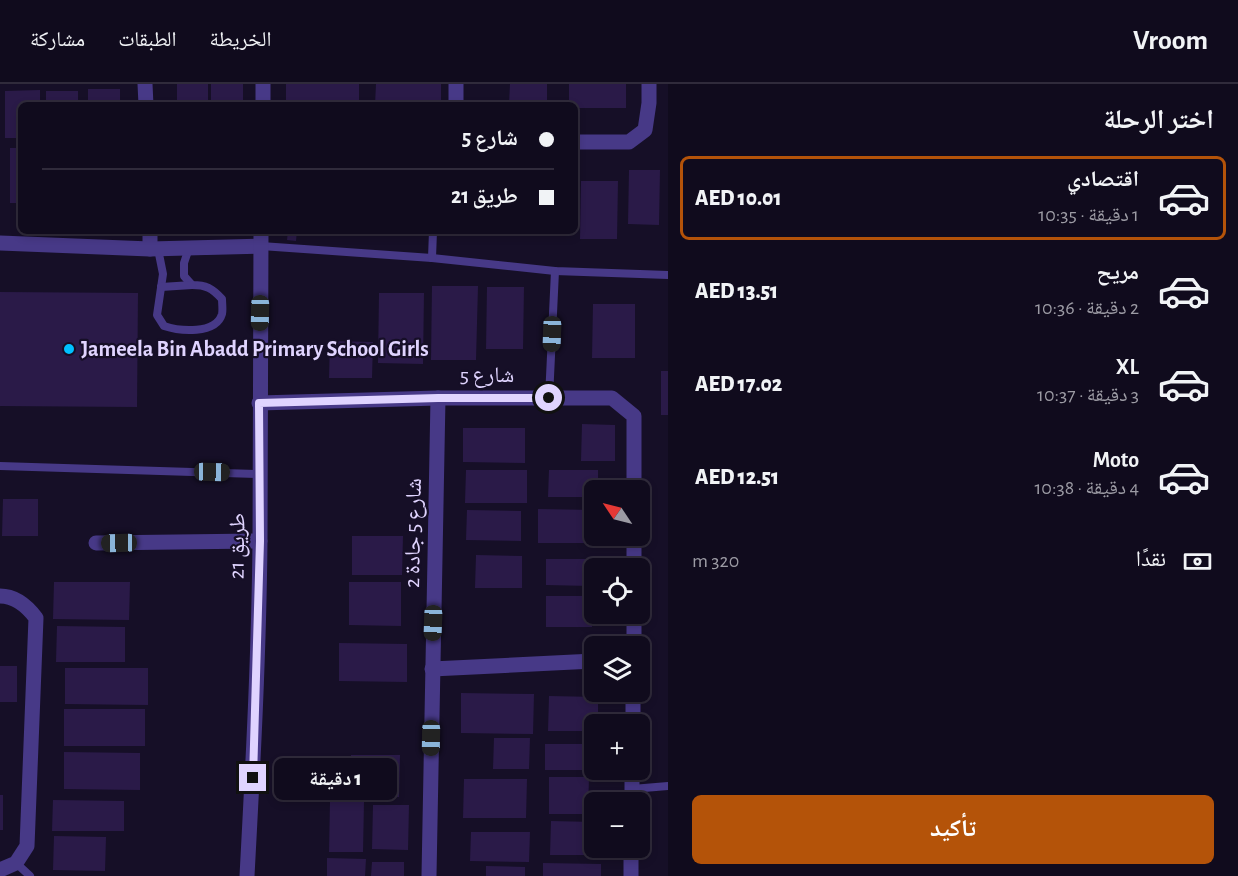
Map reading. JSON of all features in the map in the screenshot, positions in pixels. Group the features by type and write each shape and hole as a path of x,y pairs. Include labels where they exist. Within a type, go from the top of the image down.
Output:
{"street":[{"path":"146,84 146,102"},
{"path":"263,84 263,102"},
{"path":"456,84 456,102"},
{"path":"578,142 629,142 645,130 650,84"},
{"path":"151,234 154,249"},
{"path":"0,243 154,249 189,248 261,238"},
{"name":"طريق 21","path":"247,871 254,756 260,541 261,238"},
{"name":"شارع 5","path":"259,403 438,398 612,398 634,416 634,480"},
{"name":"شارع 5 جادة 2","path":"429,876 438,398"},
{"path":"96,543 260,541"},
{"path":"0,596 7,596 26,605 36,618 28,839 25,852 16,863 0,870"},
{"path":"432,669 584,661"},
{"path":"631,858 631,876"}],"lane":[{"path":"432,258 433,234"},
{"path":"261,238 555,271 668,276"},
{"path":"189,248 184,263 184,276 192,285"},
{"path":"154,249 163,274 161,287 157,315 164,326 174,329 207,328 216,323 222,314 222,299 214,290 204,285 161,287"},
{"path":"549,398 555,271"},
{"path":"0,466 259,474"},
{"path":"646,792 668,786"},
{"path":"16,863 30,876"}],"building":[{"path":"177,84 208,84 208,102 177,102"},
{"path":"211,84 243,84 243,102 211,102"},
{"path":"286,84 359,84 359,102 286,102"},
{"path":"376,84 441,84 441,102 375,102"},
{"path":"510,84 547,84 547,102 509,102"},
{"path":"569,84 626,84 626,108 578,108 578,102 569,102"},
{"path":"88,89 120,89 120,102 88,102"},
{"path":"40,90 40,102 18,102 18,138 5,138 5,91"},
{"path":"46,91 78,91 78,102 46,102"},
{"path":"10,148 18,148 18,203 10,203"},
{"path":"629,170 660,170 659,225 628,224"},
{"path":"581,181 618,181 617,239 580,239"},
{"path":"288,234 297,234 296,241 287,240"},
{"path":"432,286 478,286 476,360 431,360"},
{"path":"487,287 524,287 523,349 486,349"},
{"name":"Jameela Bin Abadd Primary School Girls","path":"0,292 138,293 137,407 0,406"},
{"path":"379,293 424,293 423,364 378,363"},
{"path":"593,304 635,304 635,358 592,358"},
{"path":"330,341 373,342 372,378 329,378"},
{"path":"661,371 668,371 668,415 661,415"},
{"path":"582,424 615,425 615,461 581,461"},
{"path":"463,428 525,428 525,463 463,462"},
{"path":"466,470 527,470 527,503 465,503"},
{"path":"549,470 598,470 598,480 584,480 584,497 548,497"},
{"path":"3,499 38,499 38,536 2,536"},
{"path":"538,509 584,510 584,543 538,543"},
{"path":"467,510 521,511 521,541 466,540"},
{"path":"352,536 403,536 402,575 352,575"},
{"path":"476,555 522,556 522,588 475,588"},
{"path":"546,559 584,559 584,586 546,585"},
{"path":"54,582 130,582 129,620 53,619"},
{"path":"349,582 401,582 401,626 349,625"},
{"path":"546,596 584,596 584,624 592,624 592,627 546,627"},
{"path":"57,626 125,627 125,662 56,662"},
{"path":"339,643 407,644 407,682 339,681"},
{"path":"0,666 17,666 17,702 0,702"},
{"path":"65,668 148,668 148,705 65,704"},
{"path":"461,693 534,694 533,734 461,733"},
{"path":"549,696 584,697 584,702 598,702 598,714 584,714 584,731 548,731"},
{"path":"64,709 145,709 145,746 64,746"},
{"path":"494,738 530,738 529,769 493,769"},
{"path":"545,744 584,744 584,770 545,770"},
{"path":"64,752 140,753 140,790 64,789"},
{"path":"351,755 400,755 399,797 350,796"},
{"path":"549,777 584,777 584,780 589,780 589,792 584,792 584,814 549,814"},
{"path":"464,779 527,779 526,818 463,818"},
{"path":"0,795 3,795 3,830 0,830"},
{"path":"53,800 124,801 124,831 52,831"},
{"path":"330,802 364,802 363,852 329,852"},
{"path":"373,805 409,805 408,850 372,849"},
{"path":"551,821 584,822 584,855 550,855"},
{"path":"471,832 530,832 529,862 470,861"},
{"path":"54,836 106,837 105,871 53,870"},
{"path":"327,858 366,859 365,876 327,876"},
{"path":"372,862 404,862 404,876 371,876"},
{"path":"543,863 601,864 601,876 543,876"},
{"path":"486,866 525,867 525,876 486,876"}],"place":[{"name":"Jameela Bin Abadd Primary School Girls","path":"69,349"}],"route":[{"path":"253,778 260,541 259,403 438,398 549,398"}]}
